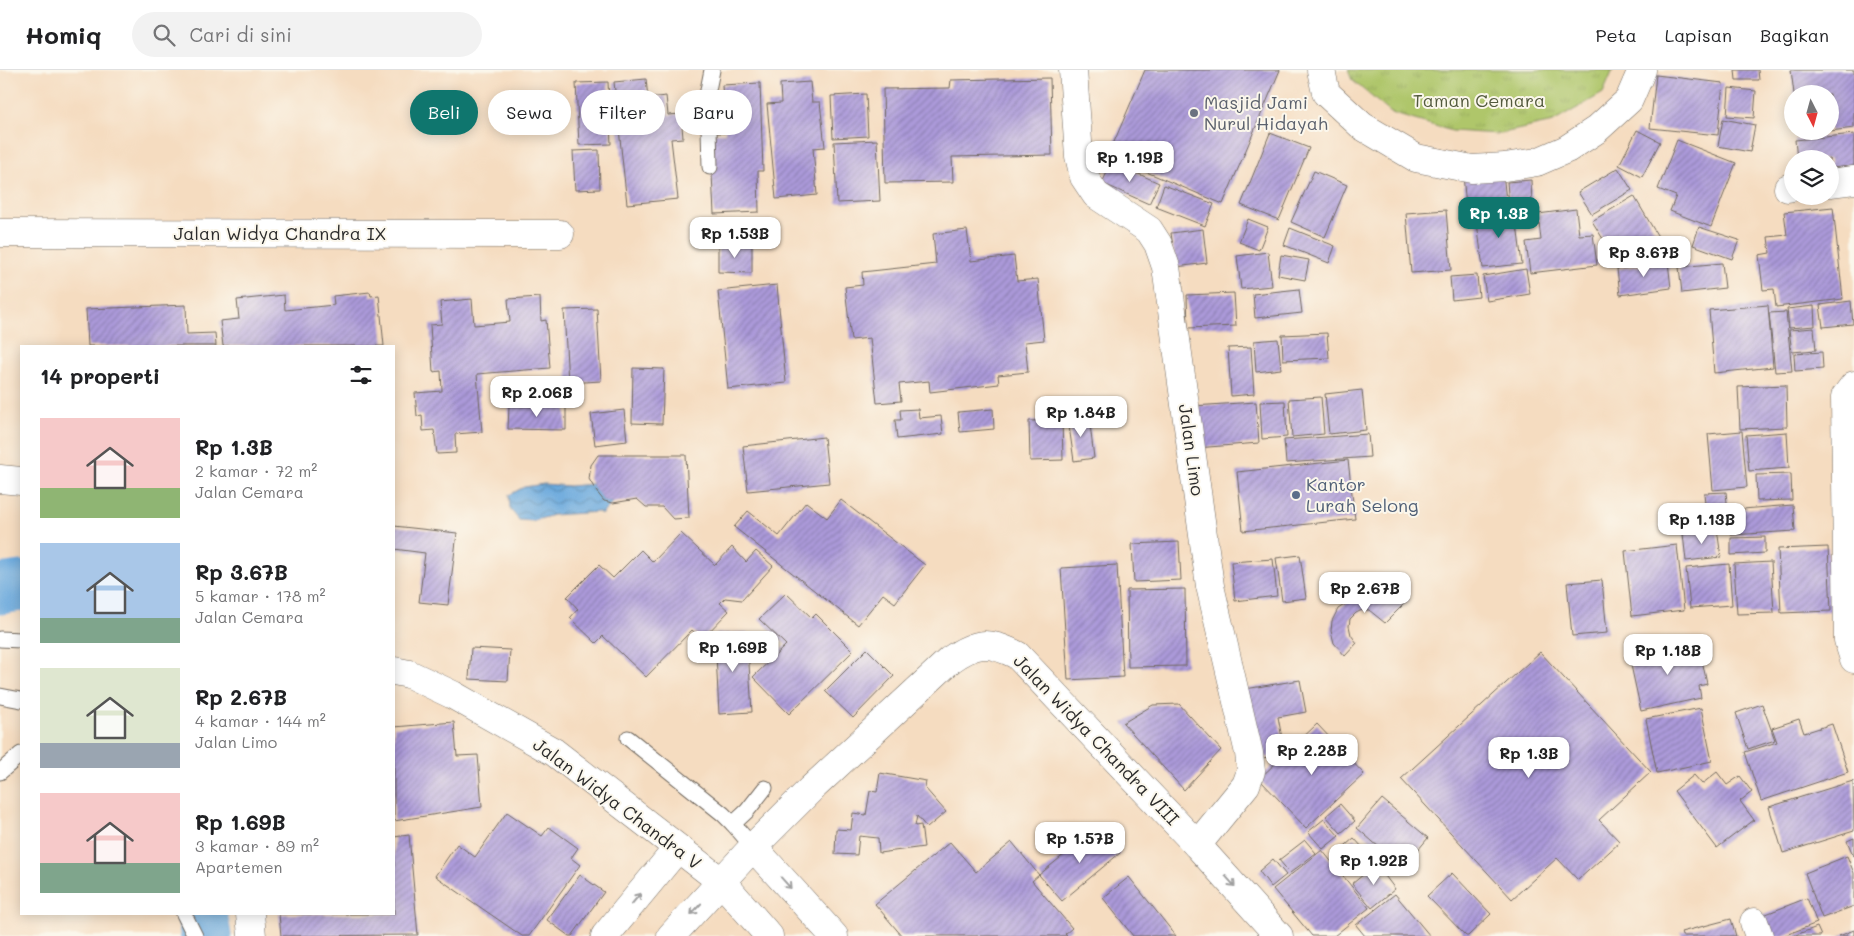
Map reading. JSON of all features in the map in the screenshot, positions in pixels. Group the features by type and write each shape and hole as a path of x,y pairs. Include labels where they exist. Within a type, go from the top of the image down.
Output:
{"street":[{"name":"Jalan Limo","path":"1073,70 1079,156 1084,177 1096,195 1149,230 1158,244 1166,267 1210,586 1250,753 1251,771 1246,785 1197,845"},
{"path":"1321,70 1326,93 1362,126 1416,158 1472,169 1505,167 1537,162 1567,149 1596,130 1629,100 1642,70"},
{"path":"1839,182 1854,180"},
{"name":"Jalan Widya Chandra IX","path":"0,233 560,234"},
{"path":"1852,646 1844,397 1854,384"},
{"path":"0,479 20,481"},
{"name":"Jalan Widya Chandra VIII","path":"671,936 753,847 811,789 950,660 977,645 999,646 1017,655 1197,845 1279,936"},
{"name":"Jalan Widya Chandra V","path":"395,671 409,674 453,695 554,752 722,882 769,936"},
{"path":"753,847 834,936"},
{"path":"605,936 677,849"},
{"path":"250,915 252,936"}],"lane":[{"path":"710,167 708,90 712,70"},
{"path":"0,638 20,640"},
{"path":"0,696 20,700"},
{"path":"628,738 723,814 753,847"},
{"path":"0,772 20,755"},
{"path":"733,824 747,811 765,788"},
{"path":"184,915 195,936"}],"green space":[{"name":"Taman Cemara","path":"1348,70 1613,70 1603,93 1553,122 1498,134 1452,131 1391,113 1352,80"}],"water":[{"path":"544,484 569,486 592,484 604,501 613,503 601,515 599,512 553,515 533,521 519,520 510,509 509,495 524,487"}],"building":[{"name":"Masjid Jami Nurul Hidayah","path":"1145,70 1280,70 1223,204 1108,156"},
{"path":"1735,70 1758,70 1759,80 1736,80"},
{"path":"1791,70 1854,70 1854,128 1839,130 1839,85 1793,85"},
{"path":"1656,75 1723,83 1718,135 1650,128"},
{"path":"1050,78 1052,155 952,157 953,182 885,183 883,89 950,88 951,80"},
{"path":"646,79 647,90 615,90 614,82"},
{"path":"608,82 608,90 581,90 581,135 611,135 611,144 579,145 576,83"},
{"path":"810,82 812,102 820,102 825,147 813,148 817,195 776,199 767,104 781,103 780,84"},
{"path":"760,83 763,171 758,171 759,212 714,214 710,135 752,135 752,90 722,90 722,85"},
{"path":"1729,88 1756,91 1754,118 1727,116"},
{"path":"866,94 868,136 833,138 831,96"},
{"path":"666,96 668,115 675,114 675,135 683,135 683,138 671,139 678,199 627,204 620,135 665,135"},
{"path":"1723,119 1755,125 1750,152 1718,146"},
{"path":"1637,130 1660,142 1642,177 1619,165"},
{"path":"1270,133 1309,148 1279,220 1241,205"},
{"path":"1854,134 1854,166 1839,167 1839,150 1796,150 1795,140 1839,140 1839,136"},
{"path":"877,140 880,201 837,203 834,142"},
{"path":"1677,140 1736,163 1711,227 1670,211 1676,196 1658,189"},
{"path":"599,150 600,189 575,190 573,151"},
{"path":"1112,162 1159,183 1149,204 1102,183"},
{"path":"1618,168 1632,190 1592,214 1578,192"},
{"path":"1314,171 1347,185 1325,237 1291,222"},
{"path":"1503,172 1506,201 1466,205 1463,176"},
{"path":"1531,180 1532,204 1509,206 1507,182"},
{"path":"1164,185 1214,204 1205,226 1156,207"},
{"path":"1634,196 1660,240 1619,265 1592,221"},
{"path":"1833,207 1843,299 1776,307 1774,289 1763,290 1759,255 1770,253 1768,237 1787,235 1784,212"},
{"path":"1515,209 1522,264 1483,268 1476,215"},
{"path":"1576,209 1579,235 1593,234 1597,265 1530,273 1526,242 1541,240 1538,214"},
{"path":"1446,210 1451,270 1411,273 1406,213"},
{"path":"1248,219 1268,227 1259,250 1239,242"},
{"path":"1699,227 1739,240 1732,259 1693,245"},
{"path":"1290,228 1335,246 1329,263 1284,245"},
{"path":"1203,229 1207,263 1176,267 1171,233"},
{"path":"967,230 971,261 1014,256 1017,281 1038,279 1044,340 1025,342 1028,372 998,375 999,384 930,392 929,381 899,384 901,401 877,403 870,338 851,340 845,287 863,285 862,272 936,264 933,234"},
{"path":"718,245 752,246 752,273 718,272"},
{"path":"1268,252 1272,286 1241,289 1237,256"},
{"path":"1281,255 1309,260 1305,280 1278,275"},
{"path":"1668,262 1671,288 1620,295 1617,269"},
{"path":"1722,263 1725,288 1682,293 1679,267"},
{"path":"1526,269 1530,294 1487,301 1483,276"},
{"path":"1477,275 1479,297 1452,300 1450,277"},
{"path":"777,285 786,383 728,389 718,291"},
{"path":"1299,289 1302,313 1255,318 1253,294"},
{"path":"370,292 371,296 379,295 384,345 223,345 220,321 239,319 237,300 284,295 285,310 334,305 333,296"},
{"path":"1234,293 1236,326 1188,328 1187,295"},
{"path":"540,297 541,321 546,320 550,368 477,374 482,432 455,434 456,453 437,454 434,430 423,431 422,415 417,416 415,393 442,391 441,371 433,372 430,325 442,324 440,302 472,299 474,325 510,322 508,299"},
{"path":"1851,301 1853,324 1823,327 1820,305"},
{"path":"186,305 187,334 215,333 216,345 88,345 86,309"},
{"path":"1768,305 1773,367 1714,373 1709,310"},
{"path":"1814,306 1815,326 1789,328 1787,309"},
{"path":"597,309 601,381 568,383 564,310"},
{"path":"1786,312 1792,371 1775,372 1769,313"},
{"path":"1814,328 1816,350 1792,352 1789,330"},
{"path":"1327,333 1329,358 1283,360 1282,335"},
{"path":"1278,339 1281,369 1256,372 1254,341"},
{"path":"1251,347 1254,394 1231,396 1228,348"},
{"path":"1822,352 1823,369 1795,371 1794,354"},
{"path":"633,368 664,369 662,424 632,423"},
{"path":"1786,385 1787,427 1740,429 1738,387"},
{"path":"1362,390 1366,430 1329,434 1325,394"},
{"path":"1321,397 1324,434 1292,437 1289,399"},
{"path":"1285,401 1287,437 1262,439 1260,402"},
{"path":"1256,402 1259,443 1196,448 1193,406"},
{"path":"509,406 566,407 566,430 508,429"},
{"path":"918,409 919,418 941,416 943,434 897,439 895,420 901,420 900,410"},
{"path":"993,409 994,429 960,432 958,412"},
{"path":"624,410 627,441 595,445 591,414"},
{"path":"1089,416 1094,458 1074,461 1068,419"},
{"path":"1062,420 1063,460 1030,461 1029,421"},
{"path":"1742,431 1747,487 1713,490 1708,434"},
{"path":"1787,432 1789,468 1749,471 1746,435"},
{"path":"1368,434 1370,457 1286,463 1284,440"},
{"path":"824,437 829,483 748,491 743,446"},
{"path":"598,455 686,455 689,518 673,519 662,507 646,507 637,499 613,503 604,501 589,479 591,465"},
{"name":"Kantor Lurah Selong","path":"1348,460 1355,519 1243,531 1237,472"},
{"path":"1791,474 1792,500 1757,501 1756,475"},
{"path":"1726,492 1729,524 1707,526 1704,493"},
{"path":"841,500 925,565 895,603 883,594 858,625 734,527 748,511 779,536 806,502 827,518"},
{"path":"1793,505 1795,531 1731,535 1730,510"},
{"path":"395,526 457,533 448,605 419,602 425,553 395,549"},
{"path":"1717,529 1721,557 1686,561 1683,534"},
{"path":"681,533 715,565 732,547 746,562 756,551 773,566 742,600 725,598 720,603 729,611 702,639 692,630 646,677 603,636 596,643 570,618 578,609 567,597 599,565 613,578 641,550 653,562"},
{"path":"1765,537 1765,553 1731,555 1731,538"},
{"path":"1179,542 1181,580 1134,582 1132,544"},
{"path":"1677,545 1684,610 1632,616 1625,551"},
{"path":"1828,547 1831,611 1781,613 1778,549"},
{"path":"1300,555 1306,598 1282,601 1276,558"},
{"path":"1273,559 1277,596 1235,601 1231,562"},
{"path":"1771,562 1774,613 1737,614 1734,564"},
{"path":"1729,564 1732,605 1690,608 1686,568"},
{"path":"1117,565 1123,677 1068,680 1061,568"},
{"path":"1602,580 1607,633 1572,636 1567,583"},
{"path":"1396,584 1409,599 1385,623 1369,610 1362,610 1356,613 1350,619 1349,626 1351,635 1357,643 1345,656 1334,643 1331,631 1332,621 1338,609 1361,594 1372,590 1384,596"},
{"path":"1185,589 1186,666 1128,667 1127,590"},
{"path":"786,593 812,618 816,614 853,651 789,714 753,677 786,645 759,619"},
{"path":"747,632 752,712 719,714 715,634"},
{"path":"1698,641 1707,684 1699,686 1701,698 1641,711 1629,656"},
{"path":"471,648 510,650 508,681 469,679"},
{"path":"867,649 894,676 853,718 825,691"},
{"path":"1540,652 1651,772 1599,820 1620,842 1578,880 1557,858 1512,899 1401,779"},
{"path":"1300,680 1306,712 1278,717 1285,754 1257,759 1245,689"},
{"path":"1179,704 1221,750 1184,790 1123,723 1153,705"},
{"path":"1762,704 1775,740 1748,749 1736,713"},
{"path":"1701,708 1712,761 1657,773 1646,719"},
{"path":"1799,719 1804,733 1832,724 1848,772 1761,801 1745,752 1777,742 1772,728"},
{"path":"454,722 457,756 478,755 482,807 395,821 395,727"},
{"path":"1317,724 1364,774 1306,828 1259,779"},
{"path":"1717,772 1727,785 1740,776 1752,792 1740,801 1754,820 1717,848 1674,791 1694,775 1702,784"},
{"path":"880,773 926,781 925,788 946,812 927,828 917,816 915,826 921,825 924,847 879,853 878,838 859,836 857,855 835,854 836,829 851,830 853,813 866,815 870,791 877,792"},
{"path":"1853,781 1854,831 1783,853 1769,807"},
{"path":"1382,799 1428,838 1403,868 1357,828"},
{"path":"1340,804 1355,821 1341,833 1326,816"},
{"path":"507,812 542,836 549,827 578,848 571,858 580,865 529,936 522,936 435,876 457,844 475,857"},
{"path":"1324,819 1339,836 1323,849 1308,832"},
{"path":"1098,827 1120,853 1062,901 1039,875"},
{"path":"409,835 418,935 281,936 279,915 395,915 395,837"},
{"path":"1354,838 1373,859 1359,872 1339,851"},
{"path":"1854,838 1854,857 1847,841"},
{"path":"1305,840 1316,853 1290,873 1279,860"},
{"path":"950,842 976,872 1012,842 1039,875 1032,881 1072,928 1065,934 1067,936 902,936 875,904"},
{"path":"1322,850 1369,908 1334,936 1312,936 1273,889"},
{"path":"1847,856 1854,873 1854,906 1822,918 1805,873"},
{"path":"1273,859 1286,875 1271,887 1259,871"},
{"path":"1376,864 1395,889 1372,908 1352,884"},
{"path":"1452,873 1491,914 1468,936 1427,896"},
{"path":"580,875 604,892 572,936 569,936 547,920"},
{"path":"1129,877 1176,936 1133,936 1103,898"},
{"path":"1395,894 1430,936 1365,936 1356,925"},
{"path":"1807,898 1817,923 1783,936 1769,936 1761,916"},
{"path":"1731,919 1736,936 1682,936 1681,932"},
{"path":"1817,927 1821,936 1793,936"},
{"path":"1854,930 1854,936 1839,936"}],"waterway":[{"path":"0,589 20,586"},
{"path":"202,915 206,936"}],"place":[{"name":"Masjid Jami Nurul Hidayah","path":"1194,113"},
{"name":"Kantor Lurah Selong","path":"1296,495"}]}
